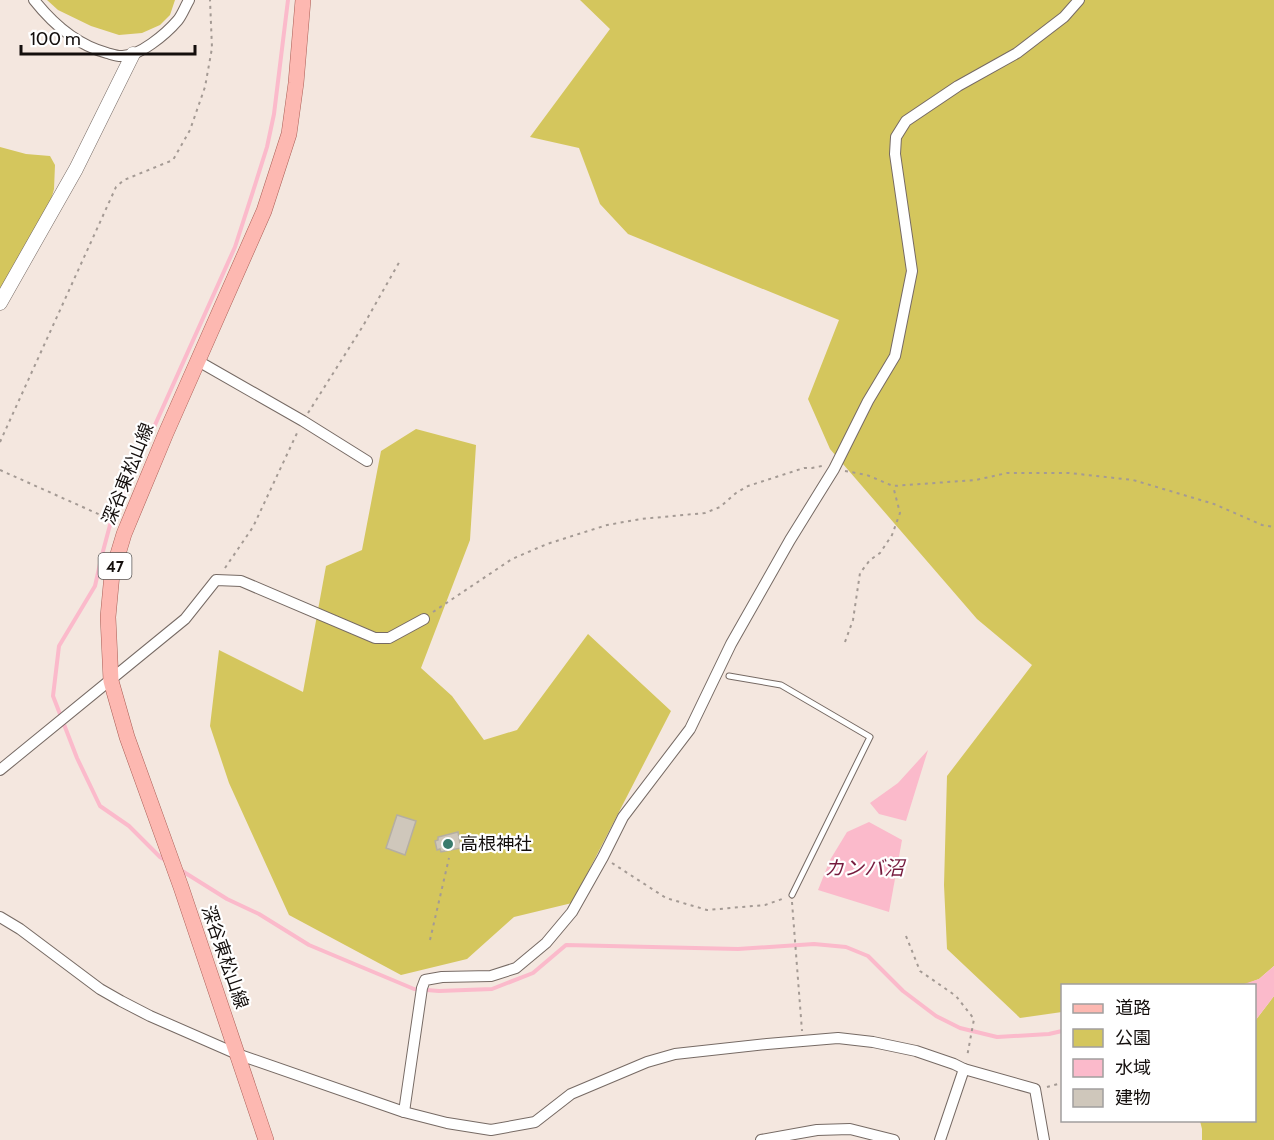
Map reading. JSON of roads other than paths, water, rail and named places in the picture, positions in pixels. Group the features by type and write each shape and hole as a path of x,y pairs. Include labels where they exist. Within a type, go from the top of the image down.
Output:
{"main road":[{"name":"深谷東松山線","path":"266,1140 181,887 127,737 111,681 108,617 112,574 128,528 166,433 264,211 289,134 303,0"}],"street":[{"path":"34,0 60,27 92,49 120,56 134,54 158,39 179,20 189,0"},
{"path":"404,1112 425,980 442,977 491,976 516,968 546,943 572,912 623,817 690,729 731,644 790,540 834,470 868,401 895,356 912,271 895,154 896,137 906,121 958,86 1017,53 1064,17 1078,0"},
{"path":"0,303 76,169 134,54"},
{"path":"198,360 367,461"},
{"path":"0,770 184,619 216,580 241,581 375,638 388,638 424,618"},
{"path":"0,917 20,928 100,989 150,1016 237,1054 404,1112 492,1135 535,1122 571,1094 647,1062 675,1054 838,1038 873,1042 916,1051 964,1069 1035,1089 1044,1140"},
{"path":"940,1140 964,1069"},
{"path":"761,1140 817,1130 850,1129 894,1140"}],"lane":[{"path":"729,676 781,685 870,737 792,895"}],"water":[{"path":"928,750 906,821 879,814 870,803 898,783"},
{"name":"カンバ沼","path":"869,822 902,840 889,912 818,890 830,860 847,832"},
{"path":"1274,966 1274,996 1256,1020 1256,984 1244,984 1259,979"}],"waterway":[{"path":"165,860 129,826 100,806 77,758 53,696 59,646 95,586 110,525 235,247 267,147 274,114 288,0"},
{"path":"179,869 309,945 414,989 439,991 492,989 533,973 566,945 738,949 814,944 846,947 868,956 903,991 936,1016 960,1028 997,1037 1061,1031"}],"place":[{"name":"高根神社","path":"448,844"}]}
